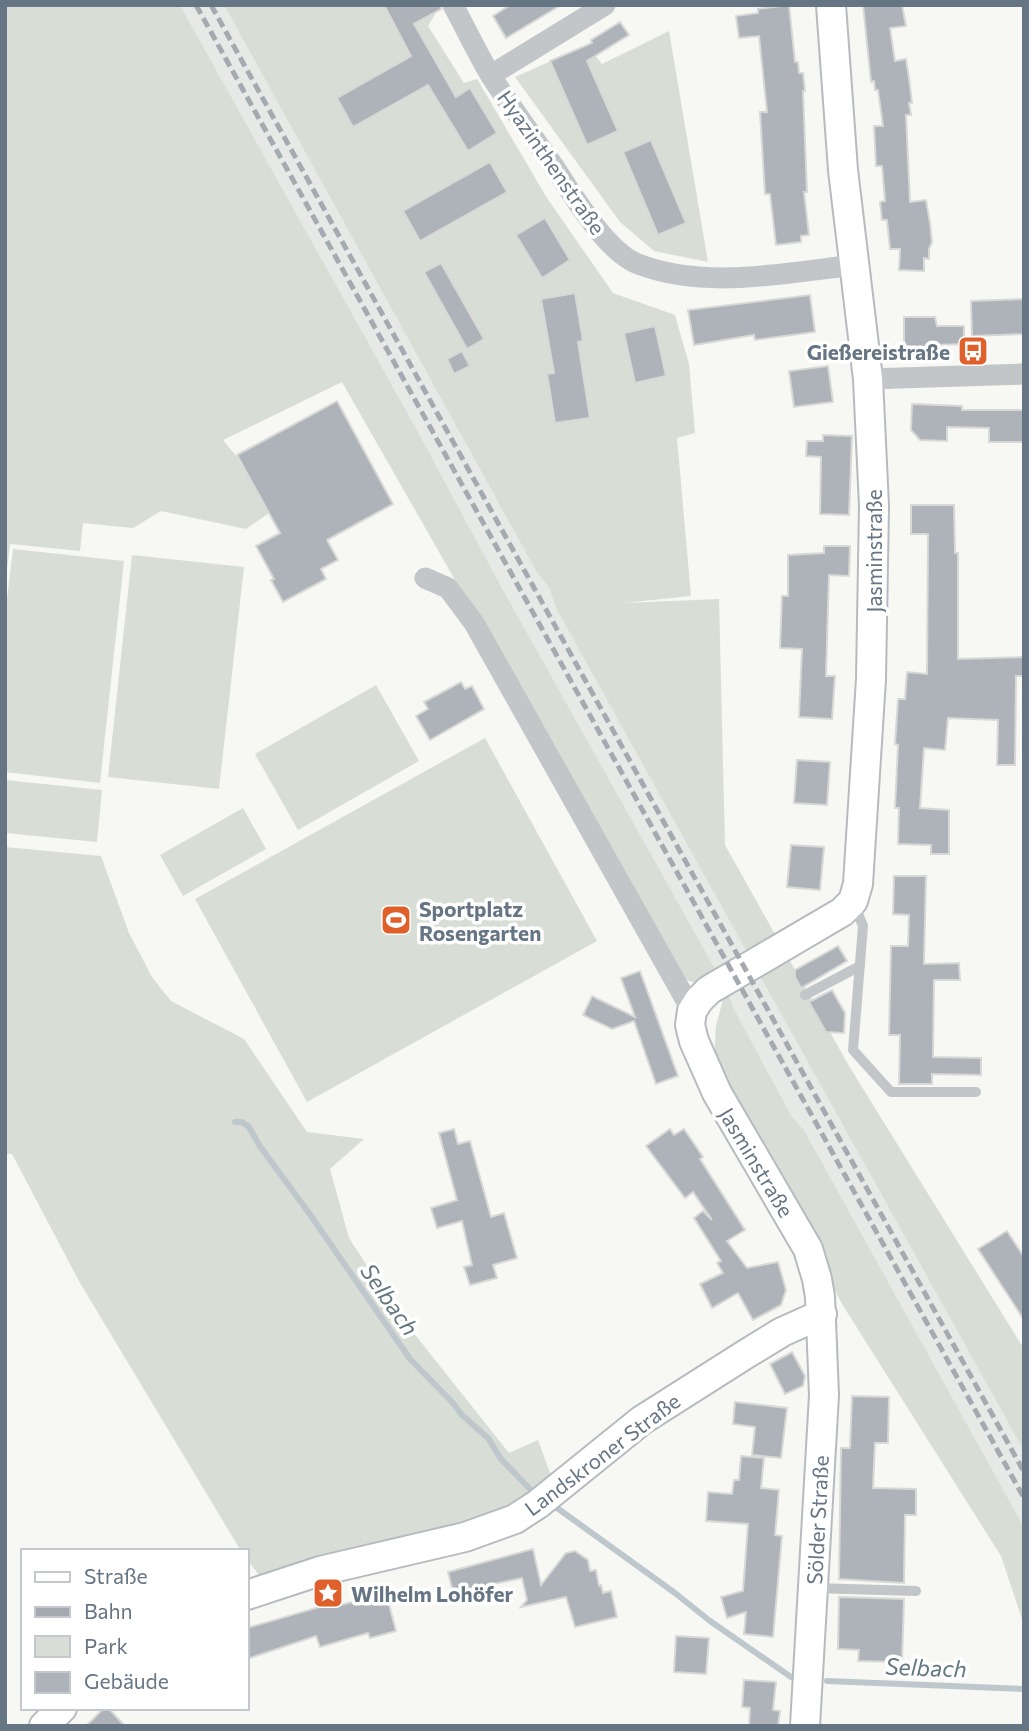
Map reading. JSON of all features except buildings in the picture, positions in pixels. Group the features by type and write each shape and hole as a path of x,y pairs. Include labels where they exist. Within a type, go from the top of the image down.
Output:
{"street":[{"name":"Hyazinthenstraße","path":"453,5 491,75 582,209 606,240 634,263 666,273 702,277 759,276 855,265"},
{"path":"491,75 605,5"},
{"name":"Jasminstraße","path":"831,5 843,170 869,379 874,506 871,679 858,884 853,901"},
{"path":"869,379 1024,374"},
{"name":"Jasminstraße","path":"425,578 448,588 474,623 692,1011 690,1025 706,1071 808,1249 817,1279 822,1314"},
{"path":"692,1011 709,990 842,912 853,901"},
{"name":"Sölder Straße","path":"805,1726 824,1395 822,1314"},
{"name":"Landskroner Straße","path":"248,1595 320,1571 465,1537 514,1519 538,1504 642,1420 764,1343 822,1314"},
{"path":"44,1726 60,1710"}],"lane":[{"path":"853,901 863,926 853,1050 891,1092 976,1093"},
{"path":"805,995 860,966"},
{"path":"813,1588 916,1591"}],"shaded area":[{"path":"180,5 224,5 536,571 549,588 557,610 750,957 718,974"},
{"path":"758,970 1024,1451 1024,1527 804,1130 792,1117 734,1009 726,988"}],"green space":[{"path":"5,5 180,5 718,974 701,982 682,978 342,382 223,440 237,457 269,513 246,529 161,511 133,528 83,523 80,551 10,544 5,587"},
{"path":"224,5 434,5 437,11 428,26 464,83 477,79 547,198 613,293 675,315 689,364 695,433 677,438 691,596 624,603 719,599 725,845 849,1066 1024,1349 1024,1451 557,610 549,588 536,571"},
{"path":"669,31 708,262 654,251 620,222 515,77 587,45 602,64"},
{"path":"13,549 124,561 100,783 5,772 5,616"},
{"path":"132,555 244,567 219,789 108,777"},
{"path":"376,685 419,761 298,830 255,754"},
{"name":"Sportplatz Rosengarten","path":"485,738 597,941 307,1102 195,899"},
{"path":"5,780 102,790 97,842 5,833"},
{"path":"243,808 266,849 183,896 160,855"},
{"path":"5,847 101,856 129,933 152,977 171,1001 244,1039 307,1132 364,1139 330,1169 349,1238 397,1312 509,1453 538,1440 553,1481 497,1518 261,1578 248,1560 248,1549 240,1549 80,1283 12,1154 5,1154"},
{"path":"726,988 734,1009 792,1117 804,1130 1024,1527 1024,1644 1023,1622 1001,1556 842,1304 714,1055 716,1026"}],"waterway":[{"name":"Selbach","path":"235,1122 242,1122 249,1127 410,1359 461,1414 488,1438 501,1459 529,1488"},
{"name":"Selbach","path":"553,1505 791,1677"},
{"name":"Selbach","path":"827,1681 1024,1689"}],"railway":[{"path":"196,5 1024,1498"},
{"path":"211,5 1024,1472"}],"place":[{"name":"Gießereistraße","path":"973,351"},
{"name":"Sportplatz Rosengarten","path":"396,920"},
{"name":"Wilhelm Lohöfer","path":"328,1593"}]}
